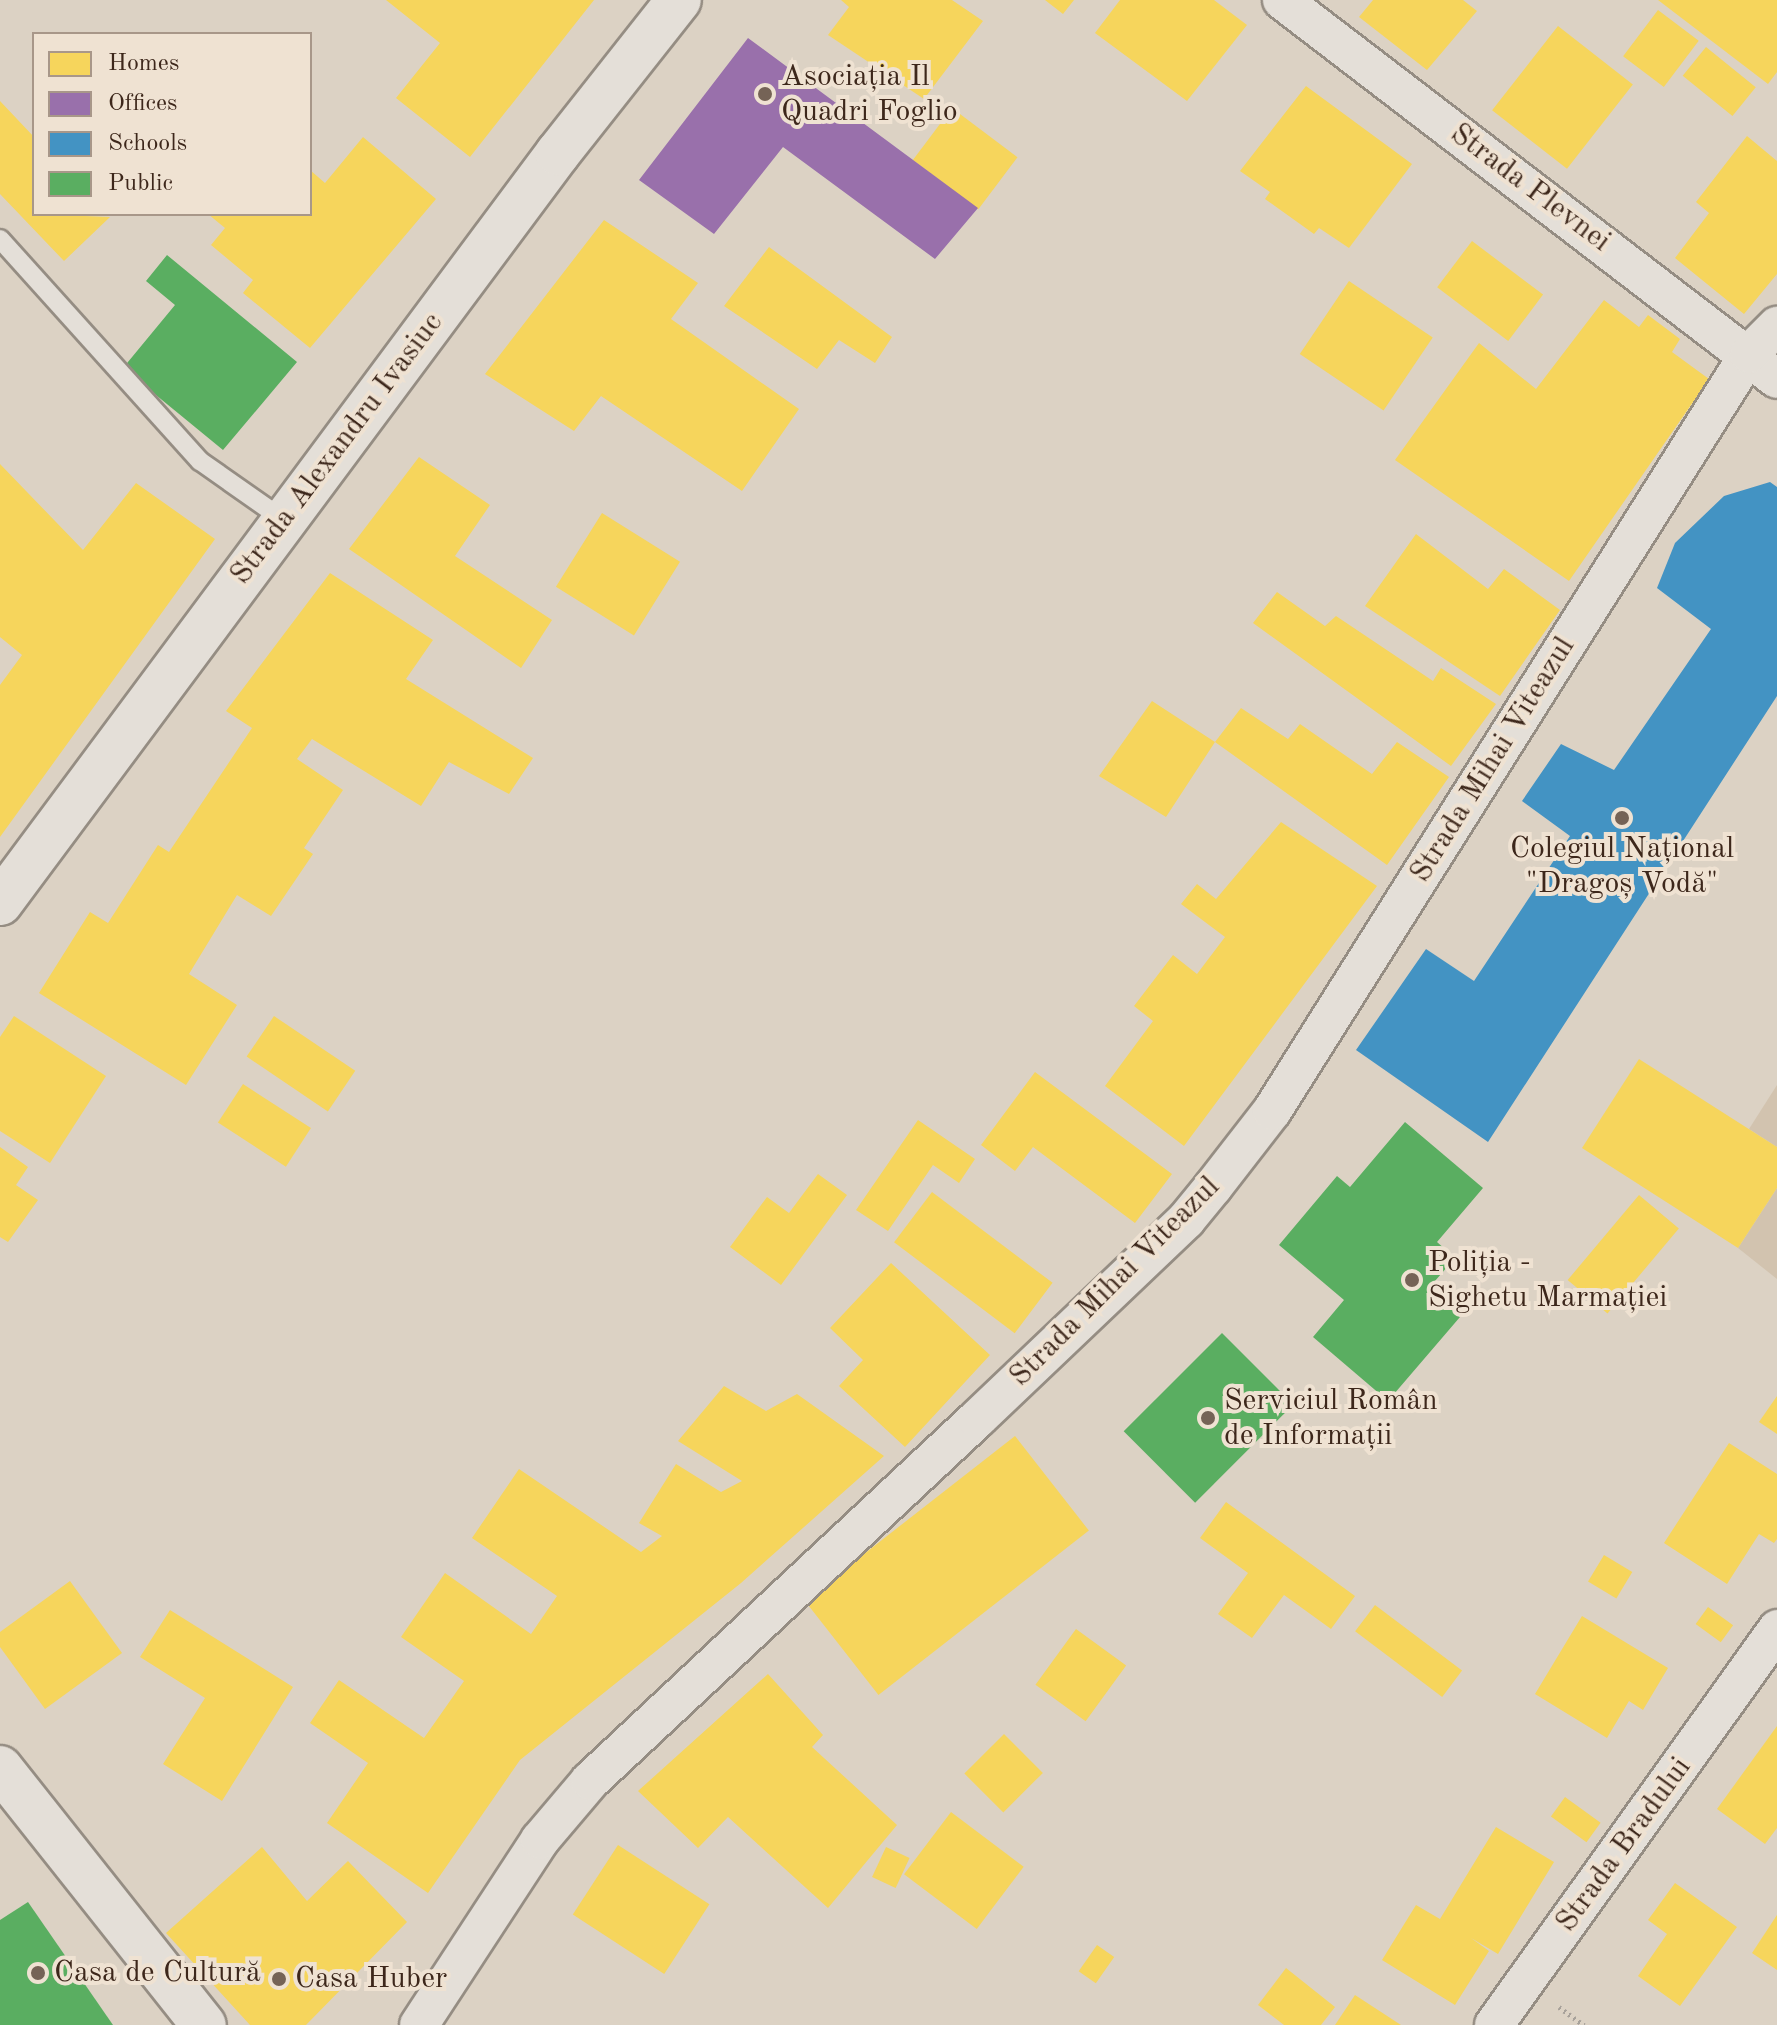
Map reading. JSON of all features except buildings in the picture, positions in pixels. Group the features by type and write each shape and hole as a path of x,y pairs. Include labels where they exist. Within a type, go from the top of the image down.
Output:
{"main road":[{"name":"Strada Alexandru Ivasiuc","path":"0,903 558,153 679,0"},
{"path":"0,1768 204,2025"}],"street":[{"name":"Strada Plevnei","path":"1282,0 1749,354 1777,379"},
{"name":"Strada Mihai Viteazul","path":"419,2025 540,1840 590,1781 988,1409 1186,1220 1213,1187 1272,1111 1749,354 1777,326"},
{"name":"Strada Bradului","path":"1494,2025 1765,1672 1777,1629"}],"lane":[{"path":"0,239 200,461 284,520"}],"shaded area":[{"path":"1777,1085 1777,1147 1749,1129"},
{"path":"1777,1188 1777,1279 1738,1248"}],"place":[{"name":"Asociația Il Quadri Foglio","path":"765,94"},
{"name":"Colegiul Național \"Dragoș Vodă\"","path":"1622,818"},
{"name":"Poliția - Sighetu Marmației","path":"1412,1280"},
{"name":"Serviciul Român de Informații","path":"1208,1418"},
{"name":"Casa de Cultură","path":"38,1973"},
{"name":"Casa Huber","path":"279,1979"}]}
